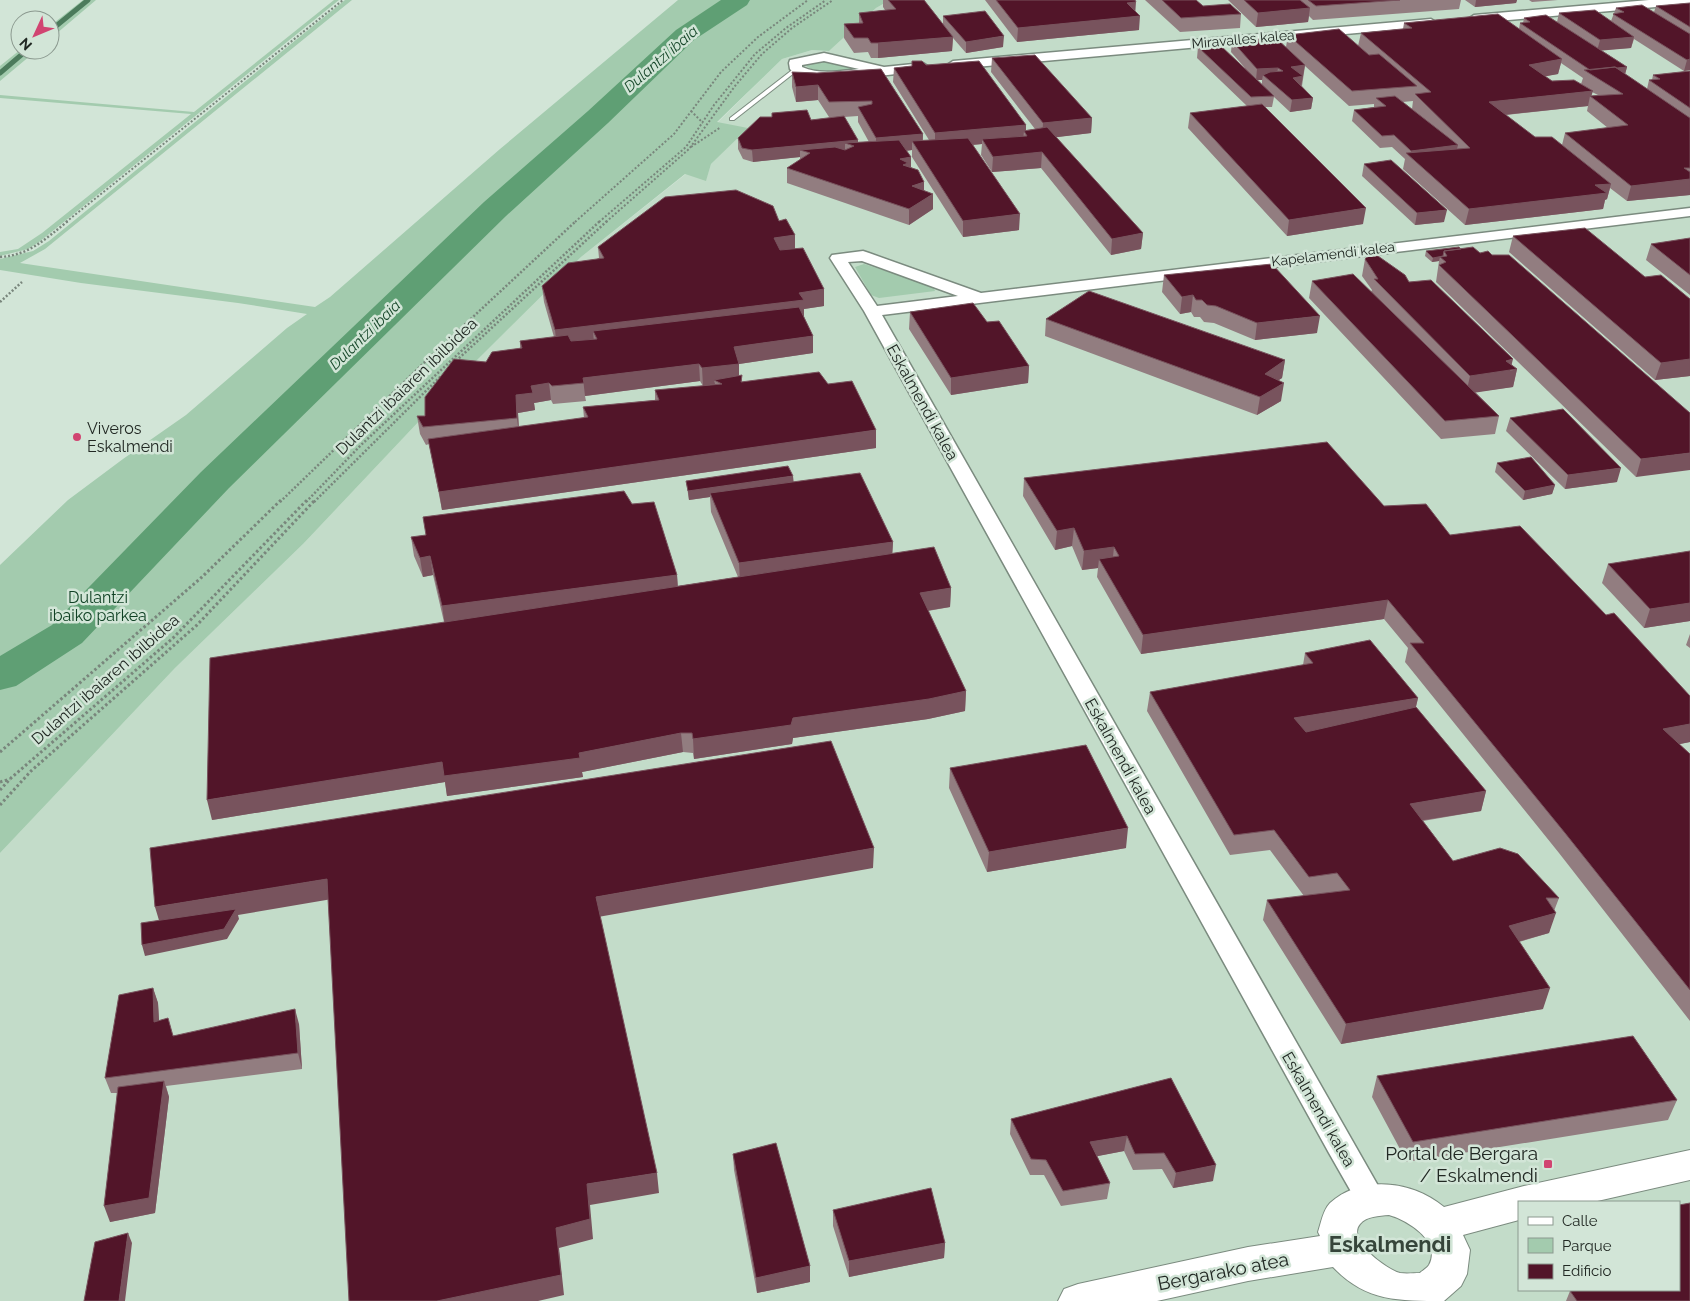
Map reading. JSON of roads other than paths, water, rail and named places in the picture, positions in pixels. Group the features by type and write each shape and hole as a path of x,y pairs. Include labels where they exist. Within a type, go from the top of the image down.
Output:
{"street":[{"path":"1462,20 1690,0"},
{"name":"Miravalles kalea","path":"886,70 824,57 795,63 796,69 807,74 824,76 1442,22"},
{"name":"Kapelamendi kalea","path":"977,297 863,256 838,258 872,311 1690,212"},
{"name":"Eskalmendi kalea","path":"872,311 1371,1200"},
{"path":"1528,1201 1690,1165"},
{"path":"1389,1199 1408,1204 1424,1213 1438,1225 1450,1250 1447,1274 1434,1296 1394,1293 1376,1287 1360,1277 1347,1264 1339,1249 1337,1232 1342,1217 1354,1206 1371,1200 1389,1199"},
{"path":"1438,1225 1518,1204"},
{"name":"Bergarako atea","path":"1078,1301 1248,1264 1339,1249"}],"lane":[{"path":"732,119 796,69"}],"waterway":[{"path":"60,23 88,0"},
{"name":"Dulantzi ibaia","path":"0,676 67,634 215,480 495,209 598,117 685,35 738,0"},
{"path":"0,73 15,60"}],"place":[{"name":"Viveros Eskalmendi","path":"77,437"},
{"name":"Portal de Bergara / Eskalmendi","path":"1548,1164"}],"district":[{"name":"Eskalmendi","path":"1390,1244"}],"park label":[{"name":"Dulantzi ibaiko parkea","path":"98,606"}]}
